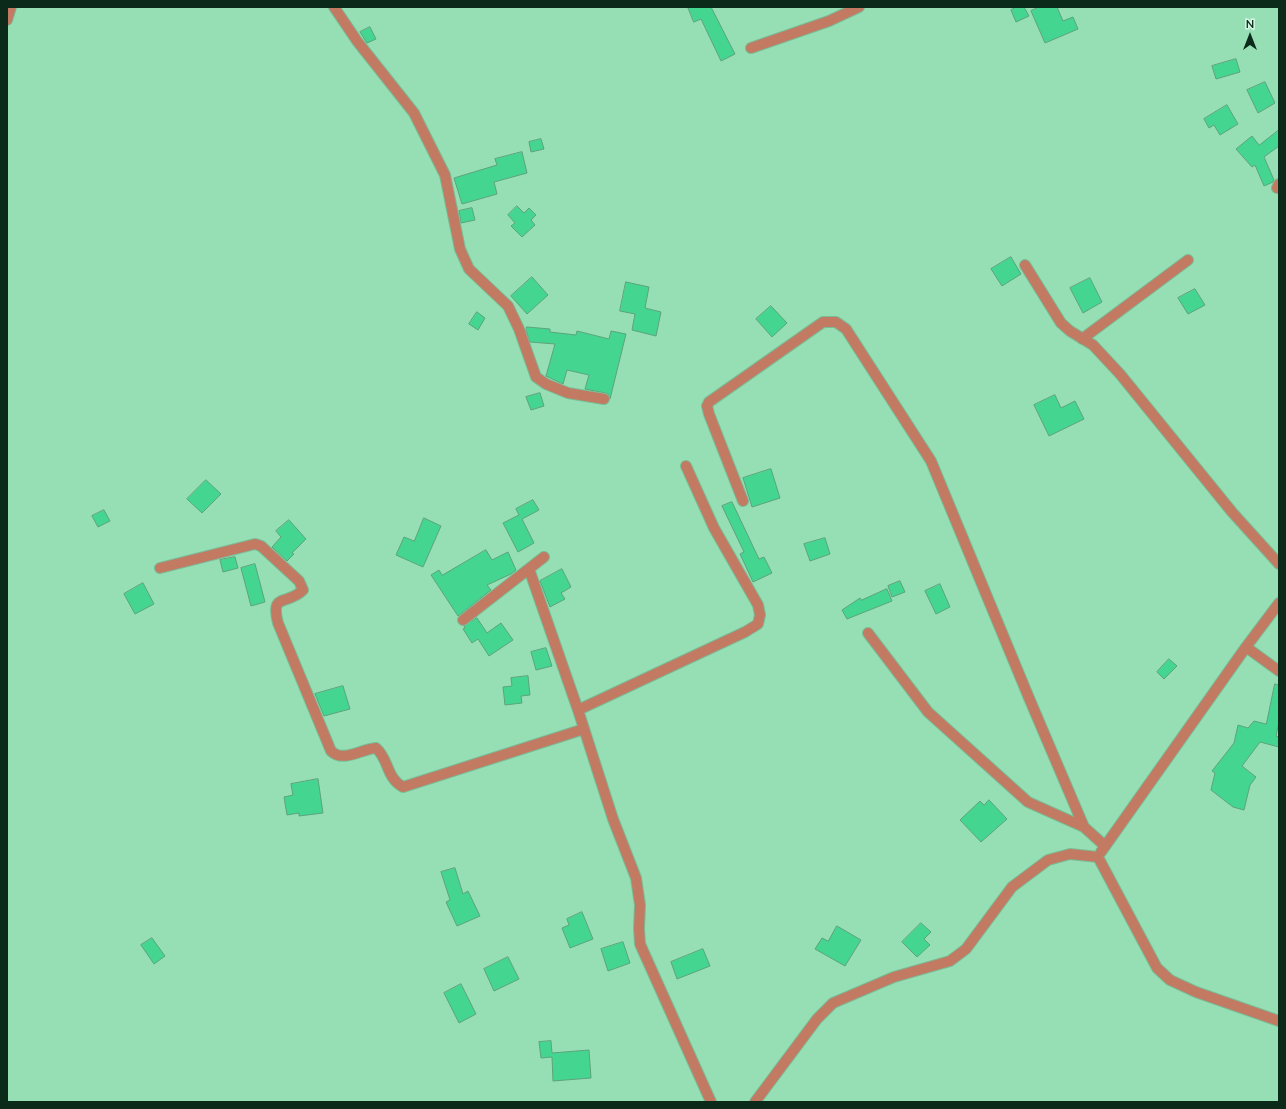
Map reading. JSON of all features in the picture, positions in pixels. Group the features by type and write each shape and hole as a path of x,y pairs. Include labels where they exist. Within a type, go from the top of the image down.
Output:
{"street":[{"path":"7,20 11,7"},
{"path":"334,7 357,41 414,113 445,174 460,249 469,270 508,306 519,329 536,377 546,384 568,393 604,399"},
{"path":"751,48 829,22 859,7"},
{"path":"1082,339 1188,260"},
{"path":"1025,265 1061,323 1070,331 1094,345 1120,374 1232,512 1279,564"},
{"path":"743,500 709,414 707,406 709,402 823,322 836,322 846,329 931,460 1084,827"},
{"path":"578,710 745,632 758,624 760,615 758,605 714,528 686,466"},
{"path":"160,568 255,544 261,546 299,581 303,590 278,603 276,606 276,612 278,623 331,751 339,756 345,756 370,748 376,748 381,752 392,777 397,784 403,786 584,729"},
{"path":"463,620 544,556"},
{"path":"529,569 578,710 613,819 636,878 640,905 640,944 712,1102"},
{"path":"1098,857 1246,647 1279,603"},
{"path":"868,633 928,712 1028,802 1084,827 1105,846"},
{"path":"1246,647 1279,671"},
{"path":"755,1102 817,1019 833,1003 894,977 950,961 966,949 1012,887 1048,860 1070,854 1098,857"},
{"path":"1098,857 1157,968 1170,980 1196,992 1279,1021"}],"building":[{"path":"688,7 711,7 735,54 721,61 701,19 694,22"},
{"path":"1017,7 1024,7 1029,16 1016,22 1011,10"},
{"path":"1039,7 1057,7 1063,21 1073,17 1078,29 1045,43 1031,11"},
{"path":"370,27 376,39 367,43 360,32"},
{"path":"1236,59 1240,72 1216,79 1212,66"},
{"path":"1265,82 1275,103 1258,113 1247,90"},
{"path":"1227,105 1238,124 1220,135 1214,125 1209,128 1204,119"},
{"path":"1279,130 1279,146 1264,157 1274,180 1273,182 1264,186 1255,165 1252,167 1236,149 1252,136 1259,145"},
{"path":"541,139 544,149 531,152 529,142"},
{"path":"522,152 527,173 494,182 497,194 462,204 454,178 497,165 495,159"},
{"path":"517,206 524,213 529,208 536,215 531,220 535,225 522,237 511,226 515,223 508,215"},
{"path":"472,208 475,220 461,223 459,211"},
{"path":"1011,257 1021,274 1002,286 991,269"},
{"path":"532,277 548,295 527,314 511,296"},
{"path":"1090,278 1102,302 1083,313 1070,288"},
{"path":"626,282 649,287 645,308 661,312 656,336 632,330 635,314 620,311"},
{"path":"1195,289 1205,305 1188,314 1178,298"},
{"path":"771,306 787,323 772,337 756,319"},
{"path":"477,312 485,318 478,330 469,324"},
{"path":"527,327 550,329 550,332 576,335 577,331 609,339 611,331 626,334 610,399 608,394 585,389 589,375 567,370 563,384 546,376 555,344 530,342 526,330"},
{"path":"540,393 544,406 531,410 526,397"},
{"path":"1055,395 1061,408 1075,401 1084,419 1049,436 1034,405"},
{"path":"771,469 780,498 752,507 743,478"},
{"path":"206,480 221,494 202,513 187,499"},
{"path":"533,500 539,510 522,519 534,543 518,552 503,523 519,515 516,509"},
{"path":"732,502 759,559 764,557 772,573 753,582 740,554 744,552 722,506"},
{"path":"104,510 110,521 98,527 92,516"},
{"path":"424,518 441,526 423,567 396,555 404,537 414,541"},
{"path":"289,520 306,539 292,553 294,554 287,561 272,547 281,537 276,531"},
{"path":"825,538 830,554 810,561 804,544"},
{"path":"486,550 492,560 508,552 516,570 511,574 487,585 491,590 458,616 431,575 439,570 442,575"},
{"path":"235,557 238,568 223,572 220,560"},
{"path":"255,564 265,602 251,606 241,568"},
{"path":"562,569 571,587 561,593 565,599 550,607 540,581"},
{"path":"900,581 905,592 892,597 888,586"},
{"path":"143,583 154,604 135,614 124,594"},
{"path":"940,584 950,607 936,614 925,591"},
{"path":"887,589 892,601 847,619 842,610 860,598 861,600"},
{"path":"477,618 487,633 501,623 513,640 489,656 478,639 472,643 463,629 465,628 464,626"},
{"path":"546,648 552,666 536,670 531,652"},
{"path":"1169,659 1177,666 1164,679 1157,672"},
{"path":"528,676 530,695 521,696 522,703 505,705 503,687 512,686 511,678"},
{"path":"1275,684 1279,685 1279,722 1276,736 1279,737 1279,747 1260,742 1242,766 1256,777 1250,785 1244,810 1233,807 1211,790 1215,773 1212,771 1234,743 1238,725 1248,728 1254,721 1266,724"},
{"path":"343,686 350,709 324,716 315,694"},
{"path":"318,779 323,813 299,816 299,813 287,815 284,797 293,795 291,784"},
{"path":"989,800 1007,819 981,842 960,820 980,801 984,805"},
{"path":"455,868 463,894 468,891 480,916 457,926 446,902 450,900 441,872"},
{"path":"582,912 593,939 570,948 562,928 569,925 567,919"},
{"path":"921,923 931,932 924,939 930,945 917,957 902,942"},
{"path":"837,926 861,940 845,966 815,949 822,938 828,941"},
{"path":"152,938 165,956 154,964 141,945"},
{"path":"623,942 630,963 608,971 601,949"},
{"path":"703,949 710,966 677,979 671,962"},
{"path":"508,957 519,979 494,991 484,969"},
{"path":"461,984 476,1014 459,1023 444,993"},
{"path":"551,1041 552,1053 589,1050 591,1078 553,1081 552,1057 541,1058 539,1042"}]}
